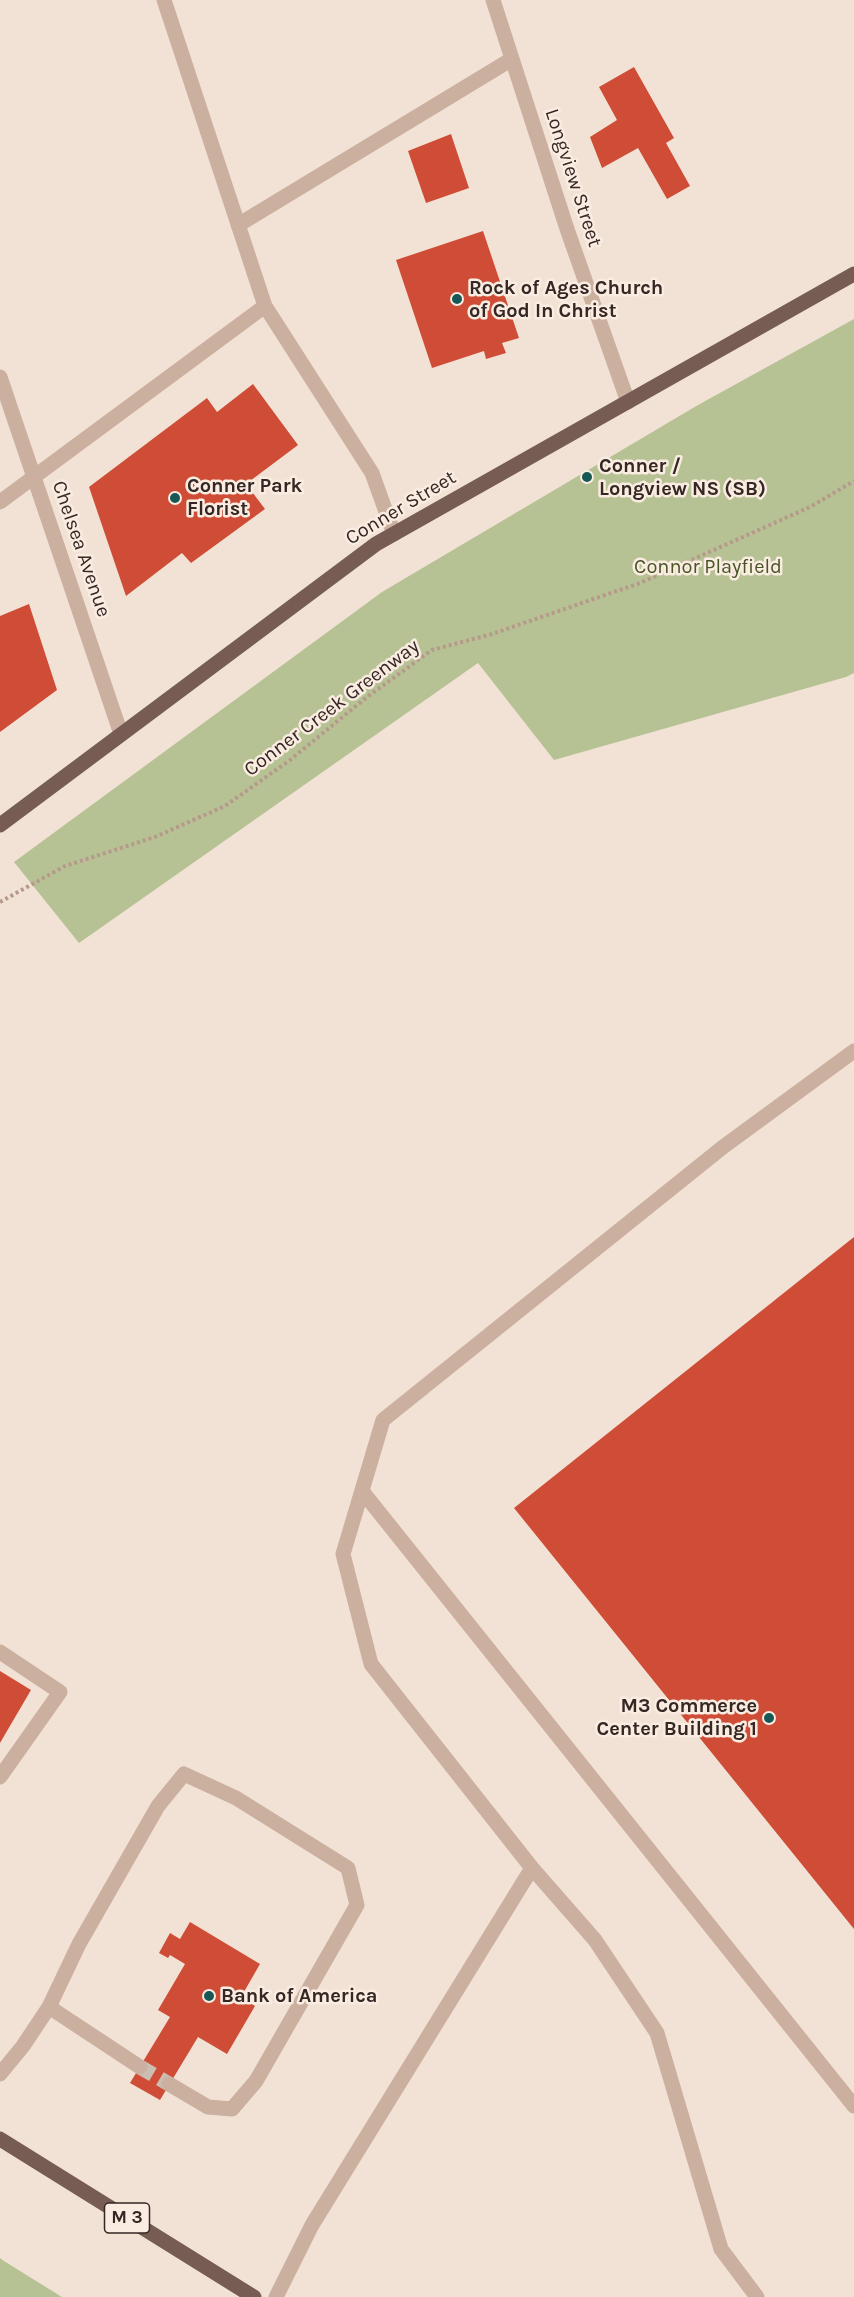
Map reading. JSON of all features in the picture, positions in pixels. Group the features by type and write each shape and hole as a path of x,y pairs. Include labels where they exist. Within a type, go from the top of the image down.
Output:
{"main road":[{"name":"Conner Street","path":"0,825 376,544 854,274"},
{"name":"M 3","path":"0,2139 254,2297"}],"street":[{"path":"164,0 265,306 372,473 394,534"},
{"name":"Longview Street","path":"493,0 567,229 628,402"},
{"path":"238,225 512,59"},
{"path":"0,502 265,306"},
{"name":"Chelsea Avenue","path":"0,378 121,734"},
{"path":"757,2297 721,2249 657,2033 595,1940 532,1868 371,1664 343,1554 383,1420 723,1147 854,1052"},
{"path":"362,1491 854,2106"},
{"path":"0,1652 60,1692 0,1777"},
{"path":"0,2074 23,2046 49,2007 79,1944 158,1806 184,1774 237,1798 348,1868 357,1905 256,2081 232,2109 208,2107 169,2085"},
{"path":"276,2297 312,2225 532,1868"},
{"path":"49,2007 140,2067"}],"path":[{"name":"Conner Creek Greenway","path":"0,902 64,866 155,837 225,806 290,760 367,697 432,650 492,634 640,583 810,507 854,481"}],"green space":[{"name":"Connor Playfield","path":"854,319 854,673 554,760 478,663 79,943 14,862 382,592 698,405"},
{"path":"0,2258 4,2261 62,2297 0,2297"}],"building":[{"path":"634,67 674,138 666,143 690,186 667,199 638,148 602,168 590,137 617,120 599,87"},
{"path":"451,134 469,188 426,203 408,151"},
{"name":"Rock of Ages Church of God In Christ","path":"483,231 519,338 502,343 506,353 486,359 484,351 432,368 396,260"},
{"name":"Conner Park Florist","path":"253,384 298,445 246,484 265,509 191,563 182,553 126,596 89,487 207,398 217,412"},
{"path":"29,604 57,690 0,732 0,616"},
{"name":"M3 Commerce Center Building 1","path":"854,1237 854,1929 514,1508"},
{"path":"0,1671 31,1690 0,1743"},
{"path":"190,1922 260,1964 241,1997 255,2006 227,2054 198,2037 160,2100 130,2083 170,2017 158,2010 185,1964 170,1955 168,1958 159,1953 170,1933 180,1939"}],"tunnel":[{"path":"140,2067 169,2084"}],"place":[{"name":"Rock of Ages Church of God In Christ","path":"457,299"},
{"name":"Conner / Longview NS (SB)","path":"587,477"},
{"name":"Conner Park Florist","path":"175,498"},
{"name":"M3 Commerce Center Building 1","path":"769,1718"},
{"name":"Bank of America","path":"209,1996"}]}
